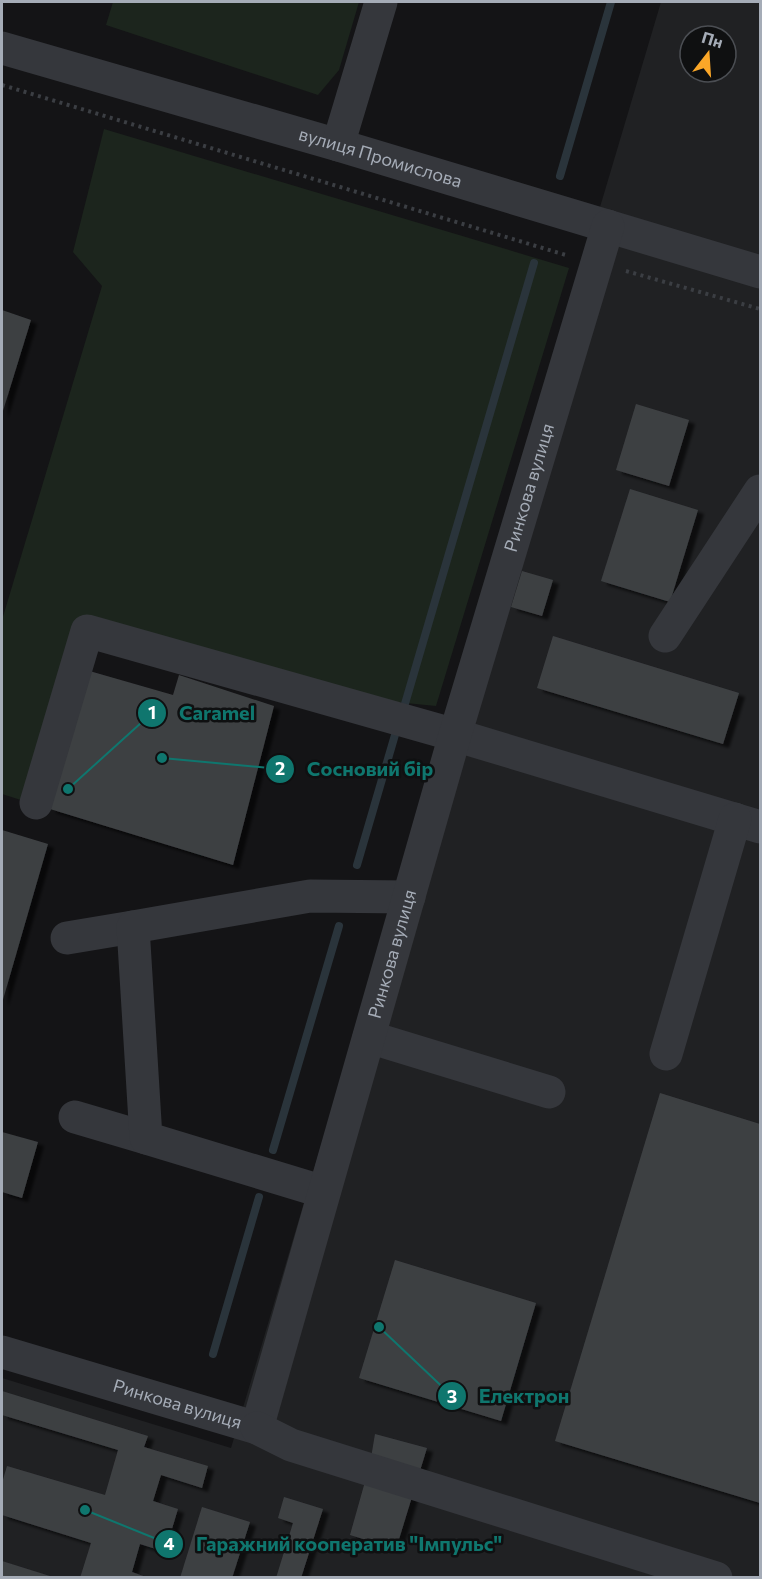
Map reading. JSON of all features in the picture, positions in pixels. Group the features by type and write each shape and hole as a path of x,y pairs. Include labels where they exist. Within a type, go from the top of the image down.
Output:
{"street":[{"path":"338,145 381,2"},
{"name":"вулиця Промислова","path":"2,48 338,145 760,272"},
{"name":"Ринкова вулиця","path":"2,1353 257,1428 455,735 608,226"},
{"path":"665,636 760,491"},
{"path":"36,803 87,631 383,714 748,823 666,1054"},
{"path":"67,938 310,896 409,897"},
{"path":"133,927 146,1138"},
{"path":"369,1037 549,1092"},
{"path":"75,1117 324,1192"},
{"path":"257,1428 291,1445 716,1578"}],"path":[{"path":"2,85 548,250 760,309"}],"shaded area":[{"path":"113,2 359,2 339,70 318,95 106,25"},
{"path":"661,2 760,2 760,1577 2,1577 2,1378 231,1448"},
{"path":"104,129 569,268 436,706 396,702 104,633 24,801 2,794 2,620 102,286 73,252"}],"building":[{"path":"2,310 31,320 2,414"},
{"path":"636,404 689,420 669,486 616,470"},
{"path":"630,489 698,510 670,602 601,581"},
{"path":"522,571 553,580 542,616 511,607"},
{"path":"553,636 739,693 723,744 537,688"},
{"path":"86,670 173,695 179,675 274,706 233,865 50,809"},
{"path":"2,830 48,844 2,1003"},
{"path":"660,1093 760,1124 760,1503 555,1441"},
{"path":"2,1132 38,1142 22,1198 2,1192"},
{"path":"395,1260 536,1303 501,1421 359,1378"},
{"path":"2,1391 148,1436 144,1447 208,1466 202,1488 161,1475 153,1501 178,1509 165,1552 140,1544 132,1572 149,1578 80,1578 91,1543 2,1515 2,1483 7,1466 105,1495 118,1450 2,1415"},
{"path":"375,1434 427,1448 396,1549 350,1535 370,1464"},
{"path":"284,1497 323,1509 301,1578 276,1578 293,1523 278,1518"},
{"path":"202,1507 250,1522 232,1578 180,1578"},
{"path":"2,1561 53,1577 53,1578 2,1578"}],"waterway":[{"path":"560,176 611,2"},
{"path":"402,714 534,263"},
{"path":"357,865 397,728"},
{"path":"273,1150 339,926"},
{"path":"213,1354 259,1197"}],"place":[{"name":"Сосновий бір","path":"162,758"},
{"name":"Caramel","path":"68,789"},
{"name":"Електрон","path":"379,1327"},
{"name":"Гаражний кооператив \"Імпульс\"","path":"85,1510"}]}
